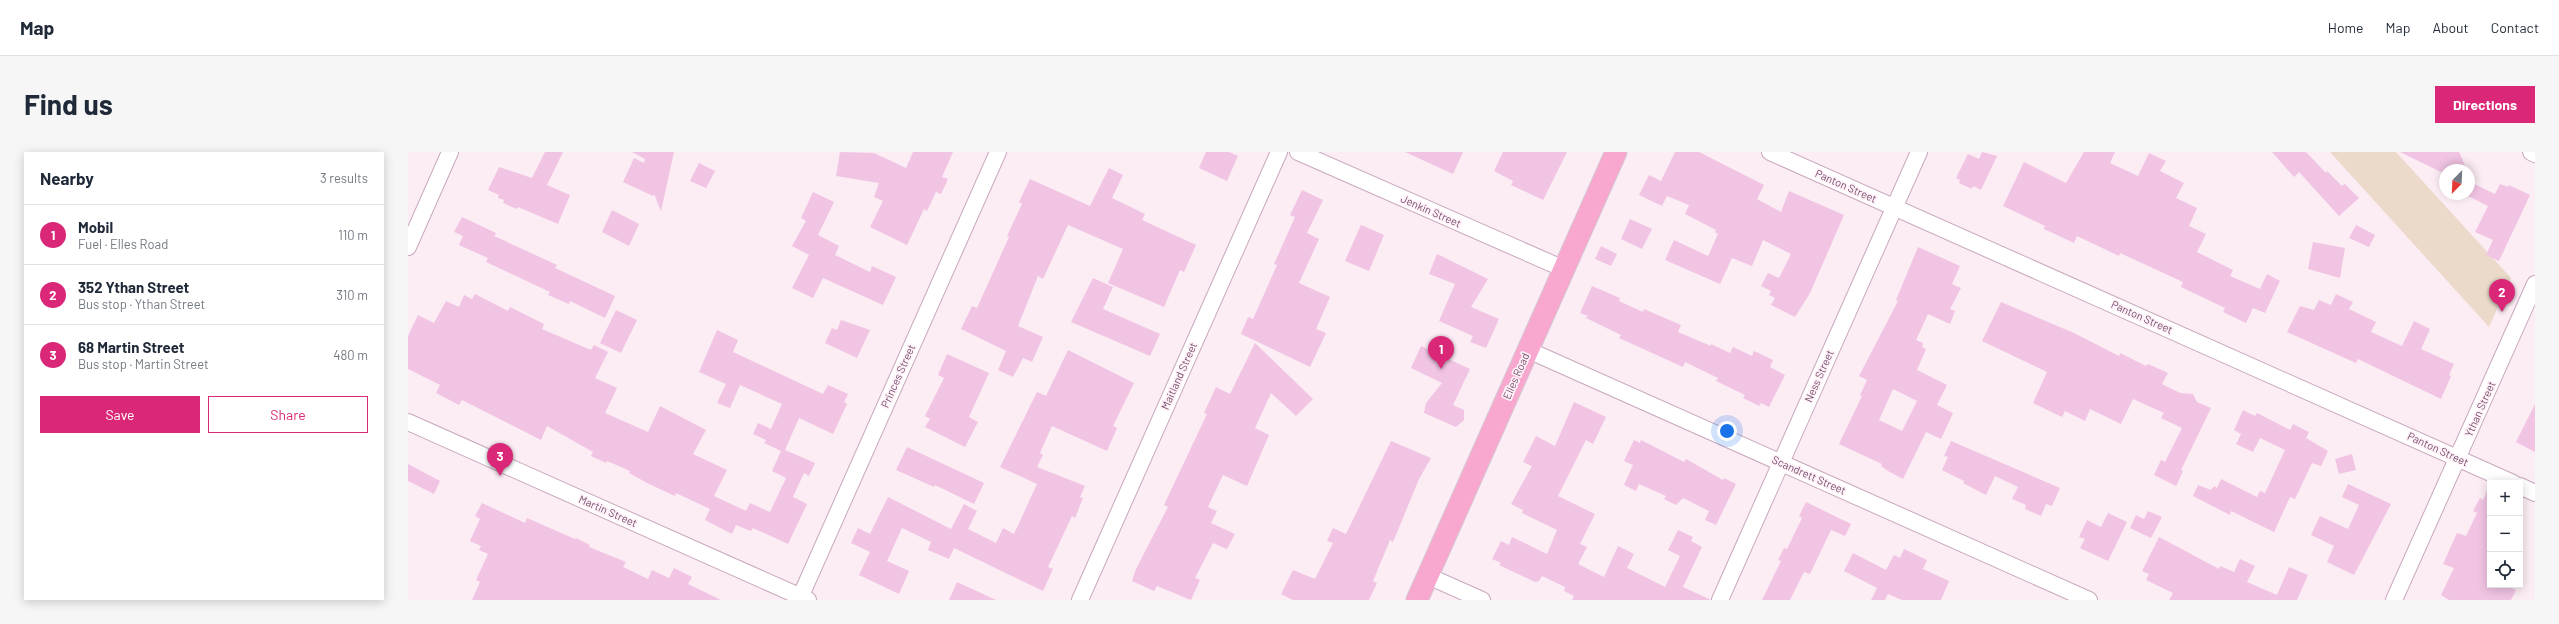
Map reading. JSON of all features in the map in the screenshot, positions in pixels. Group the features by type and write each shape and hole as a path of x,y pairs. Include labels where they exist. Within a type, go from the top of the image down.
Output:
{"main road":[{"name":"Elles Road","path":"1417,600 1616,152"}],"street":[{"path":"408,247 450,152"},
{"name":"Princes Street","path":"802,599 998,152"},
{"name":"Maitland Street","path":"1080,600 1279,152"},
{"name":"Jenkin Street","path":"1298,152 1564,269"},
{"name":"Panton Street","path":"1770,152 2506,480"},
{"name":"Ness Street","path":"1720,600 1919,152"},
{"path":"2531,152 2535,154"},
{"name":"Ythan Street","path":"2394,600 2535,284"},
{"name":"Scandrett Street","path":"1528,350 2089,600"},
{"name":"Martin Street","path":"408,422 802,599"},
{"path":"2523,487 2535,492"},
{"path":"1428,576 1482,600"}],"shaded area":[{"path":"2330,152 2396,152 2511,278 2489,327"}],"building":[{"path":"545,152 563,152 547,185 570,195 558,224 518,207 517,209 503,203 504,200 498,198 499,195 488,190 499,167 532,178"},
{"path":"632,152 674,152 661,211 654,194 653,196 623,182 634,158 644,163 645,159"},
{"path":"840,152 874,153 906,168 913,152 953,152 942,177 948,179 941,194 936,192 927,211 924,209 907,245 870,227 883,201 874,197 879,183 836,176"},
{"path":"1206,152 1229,152 1238,156 1227,181 1199,168"},
{"path":"1405,152 1463,152 1453,174"},
{"path":"1503,152 1567,152 1543,200 1511,185 1513,181 1494,171"},
{"path":"1675,152 1699,152 1764,185 1757,199 1781,212 1789,191 1844,215 1810,293 1795,317 1771,305 1775,298 1769,295 1771,291 1761,286 1768,273 1779,278 1791,254 1763,240 1752,266 1732,258 1720,284 1665,260 1674,240 1708,256 1718,234 1715,232 1716,230 1685,214 1689,205 1667,196 1662,206 1639,195 1649,175 1661,181"},
{"path":"1982,152 1997,156 1981,190 1973,186 1972,189 1959,183 1960,180 1956,178 1968,154 1979,159"},
{"path":"2084,152 2115,152 2110,163 2138,176 2149,153 2166,161 2160,171 2184,183 2176,198 2197,208 2189,226 2206,234 2197,252 2233,270 2230,276 2260,289 2267,274 2280,281 2265,313 2253,308 2246,323 2223,312 2225,308 2181,287 2183,282 2120,253 2119,256 2077,236 2074,243 2044,229 2045,226 2003,206 2024,162 2066,183"},
{"path":"2272,152 2306,152 2326,173 2327,171 2342,186 2345,184 2359,198 2339,216 2299,172 2294,177"},
{"path":"2400,152 2459,152 2464,164 2439,164 2439,171"},
{"path":"699,163 715,171 706,188 690,181"},
{"path":"1109,168 1123,175 1112,198 1145,214 1142,220 1196,245 1184,272 1180,270 1164,307 1108,283 1123,249 1068,225 1043,279 1038,276 1018,326 1043,337 1032,362 1023,358 1013,377 998,370 1006,351 961,329 972,306 977,308 1009,237 1007,236 1022,204 1019,202 1030,179 1090,206"},
{"path":"2475,184 2495,194 2500,184 2508,187 2509,185 2530,195 2499,261 2486,255 2493,240 2475,232 2488,206 2475,200"},
{"path":"1302,190 1323,200 1307,233 1319,239 1299,283 1330,297 1316,329 1326,333 1310,367 1241,334 1248,317 1253,319 1277,265 1274,264 1295,217 1290,215"},
{"path":"813,192 834,202 818,235 839,246 835,255 870,272 872,266 896,277 883,305 823,278 813,298 792,288 809,255 792,246 806,221 801,218"},
{"path":"612,210 639,224 629,246 602,232"},
{"path":"462,217 496,233 494,236 557,265 555,268 615,296 605,318 570,301 569,304 548,295 550,292 486,262 488,258 459,245 463,236 454,232"},
{"path":"1630,219 1652,229 1642,249 1621,239"},
{"path":"1361,225 1384,235 1369,271 1345,261"},
{"path":"2356,225 2375,235 2369,247 2349,238"},
{"path":"2313,242 2345,248 2340,278 2308,269"},
{"path":"1601,246 1617,254 1611,266 1595,259"},
{"path":"1918,247 1960,266 1952,284 1961,288 1950,309 1955,311 1950,324 1928,314 1916,340 1923,343 1922,347 1926,349 1917,370 1947,385 1937,405 1953,413 1941,439 1926,432 1903,479 1881,466 1882,464 1839,444 1862,396 1860,395 1867,380 1859,376 1898,301 1896,300","holes":["1893,389 1917,401 1902,431 1879,420"]},
{"path":"1437,254 1488,279 1471,307 1499,319 1486,348 1470,342 1473,336 1439,321 1455,284 1429,274"},
{"path":"1093,278 1113,287 1103,309 1160,334 1150,356 1071,322"},
{"path":"1592,286 1620,298 1619,301 1643,312 1644,309 1681,325 1678,332 1711,346 1711,344 1730,353 1733,347 1752,356 1754,351 1773,360 1770,367 1785,375 1769,407 1761,403 1759,406 1743,398 1745,395 1716,381 1718,378 1685,362 1683,367 1619,338 1621,335 1586,318 1588,316 1580,313"},
{"path":"475,294 508,311 510,307 544,324 542,329 591,350 594,345 608,352 595,378 617,388 605,413 648,432 660,406 706,430 693,454 727,470 714,496 746,511 750,503 770,512 786,478 772,471 781,451 764,443 766,440 753,434 758,423 771,429 782,404 740,385 730,408 717,403 726,384 699,372 717,330 738,340 733,352 823,394 828,385 848,394 844,402 847,404 833,434 799,418 785,450 815,463 809,476 804,473 793,497 807,504 788,544 753,528 751,531 736,525 732,534 705,520 710,509 676,493 675,496 629,473 630,471 591,456 593,452 547,426 541,440 462,400 459,405 436,393 440,385 408,369 408,336 418,315 434,323 446,301 459,307 464,295 472,299"},
{"path":"2336,294 2353,302 2349,309 2376,322 2371,332 2402,346 2414,321 2430,329 2421,349 2454,364 2449,375 2451,376 2441,399 2358,359 2356,363 2287,332 2300,306 2314,310 2319,300 2331,305"},
{"path":"2001,302 2074,333 2119,356 2120,353 2146,366 2148,364 2168,373 2162,384 2180,393 2193,394 2197,402 2211,408 2181,470 2183,471 2176,486 2154,475 2161,460 2165,462 2182,428 2161,418 2164,413 2133,399 2121,424 2090,409 2085,421 2065,411 2062,417 2033,403 2047,372 1982,341"},
{"path":"616,310 637,320 621,353 600,343"},
{"path":"841,320 870,330 857,358 825,343 832,328 837,330"},
{"path":"1255,343 1313,399 1296,416 1271,393 1255,428 1269,435 1247,486 1223,475 1208,507 1217,511 1211,523 1235,534 1227,549 1213,543 1195,578 1200,580 1191,600 1157,586 1154,591 1132,581 1136,569 1168,507 1164,505 1207,414 1204,413 1216,387 1230,394"},
{"path":"1421,346 1470,369 1453,405 1464,410 1464,420 1456,427 1424,413 1426,403 1442,383 1411,368"},
{"path":"1068,350 1134,383 1113,426 1117,428 1107,451 1052,426 1040,453 1043,455 1037,467 1085,486 1080,497 1083,498 1075,518 1072,516 1048,567 1053,569 1043,591 954,548 949,559 928,550 931,542 902,528 887,561 909,571 899,594 859,575 870,552 851,543 858,528 870,534 888,497 951,529 964,504 977,511 968,529 996,543 1003,528 1014,534 1037,484 1000,467 1037,392 1046,396"},
{"path":"947,354 989,373 969,417 978,422 965,447 925,427 930,419 925,416 944,378 938,375"},
{"path":"1574,402 1606,417 1593,444 1586,440 1558,496 1595,514 1580,544 1587,547 1578,564 1604,577 1618,546 1634,554 1627,568 1665,587 1680,556 1668,550 1678,530 1693,537 1691,541 1702,547 1683,587 1711,600 1572,600 1574,596 1564,591 1565,587 1542,576 1539,581 1535,582 1499,565 1501,563 1492,559 1501,541 1509,545 1512,537 1547,554 1557,530 1522,513 1523,510 1511,504 1532,466 1523,462 1536,436 1555,446"},
{"path":"2535,404 2535,452 2516,442"},
{"path":"2243,410 2255,416 2257,413 2290,430 2293,424 2309,432 2306,438 2328,451 2321,466 2312,463 2295,499 2290,497 2274,532 2231,511 2230,515 2193,496 2198,485 2211,490 2214,486 2217,488 2221,479 2257,497 2260,491 2265,493 2285,450 2260,438 2253,452 2236,444 2241,434 2234,430"},
{"path":"1634,440 1640,443 1641,440 1684,462 1686,459 1723,480 1724,478 1736,484 1716,525 1705,520 1709,511 1683,498 1676,505 1664,499 1666,496 1639,484 1636,491 1624,485 1633,465 1624,461"},
{"path":"1391,441 1431,458 1419,479 1393,542 1390,540 1373,581 1377,583 1369,600 1293,600 1281,594 1293,570 1315,579 1333,543 1327,541 1333,528 1346,534"},
{"path":"1951,441 2060,488 2052,506 2046,504 2041,516 2025,509 2026,505 2012,499 2018,487 1995,476 1986,495 1963,483 1964,481 1942,470 1948,457 1944,456"},
{"path":"907,447 984,483 974,504 935,485 934,487 896,470"},
{"path":"2352,454 2356,470 2339,474 2335,459"},
{"path":"408,464 440,481 434,494 408,481"},
{"path":"2348,484 2391,504 2354,575 2327,562 2334,546 2311,535 2320,516 2348,529 2359,505 2342,497"},
{"path":"2487,491 2487,588 2512,588 2516,590 2511,600 2449,600 2441,595 2454,568 2443,564 2457,533 2466,536 2477,513 2473,511 2480,498 2483,500"},
{"path":"1806,502 1851,524 1845,536 1831,530 1810,574 1804,572 1790,600 1762,600 1781,561 1778,560 1784,548 1787,549 1802,518 1799,516"},
{"path":"482,503 525,523 527,518 575,539 576,538 590,545 589,547 626,562 623,567 648,579 652,570 669,578 674,568 692,577 688,584 721,600 472,600 480,582 476,580 488,554 479,550 481,546 470,541 480,519 475,516"},
{"path":"2148,511 2162,517 2151,538 2130,528 2136,515 2144,519"},
{"path":"2108,513 2127,522 2108,561 2080,548 2085,539 2079,537 2087,520 2101,527"},
{"path":"2159,537 2219,569 2220,566 2234,572 2240,559 2255,566 2247,582 2277,595 2289,567 2308,575 2297,600 2169,600 2173,593 2146,580 2149,574 2142,571"},
{"path":"1904,549 1927,560 1923,569 1949,581 1941,600 1902,600 1888,594 1885,600 1871,600 1877,588 1844,571 1853,553 1886,570 1894,555 1900,558"},
{"path":"957,582 996,600 949,600"}],"place":[{"name":"352 Ythan Street","path":"2502,312"},
{"name":"Mobil","path":"1441,369"},
{"name":"68 Martin Street","path":"500,476"}]}
